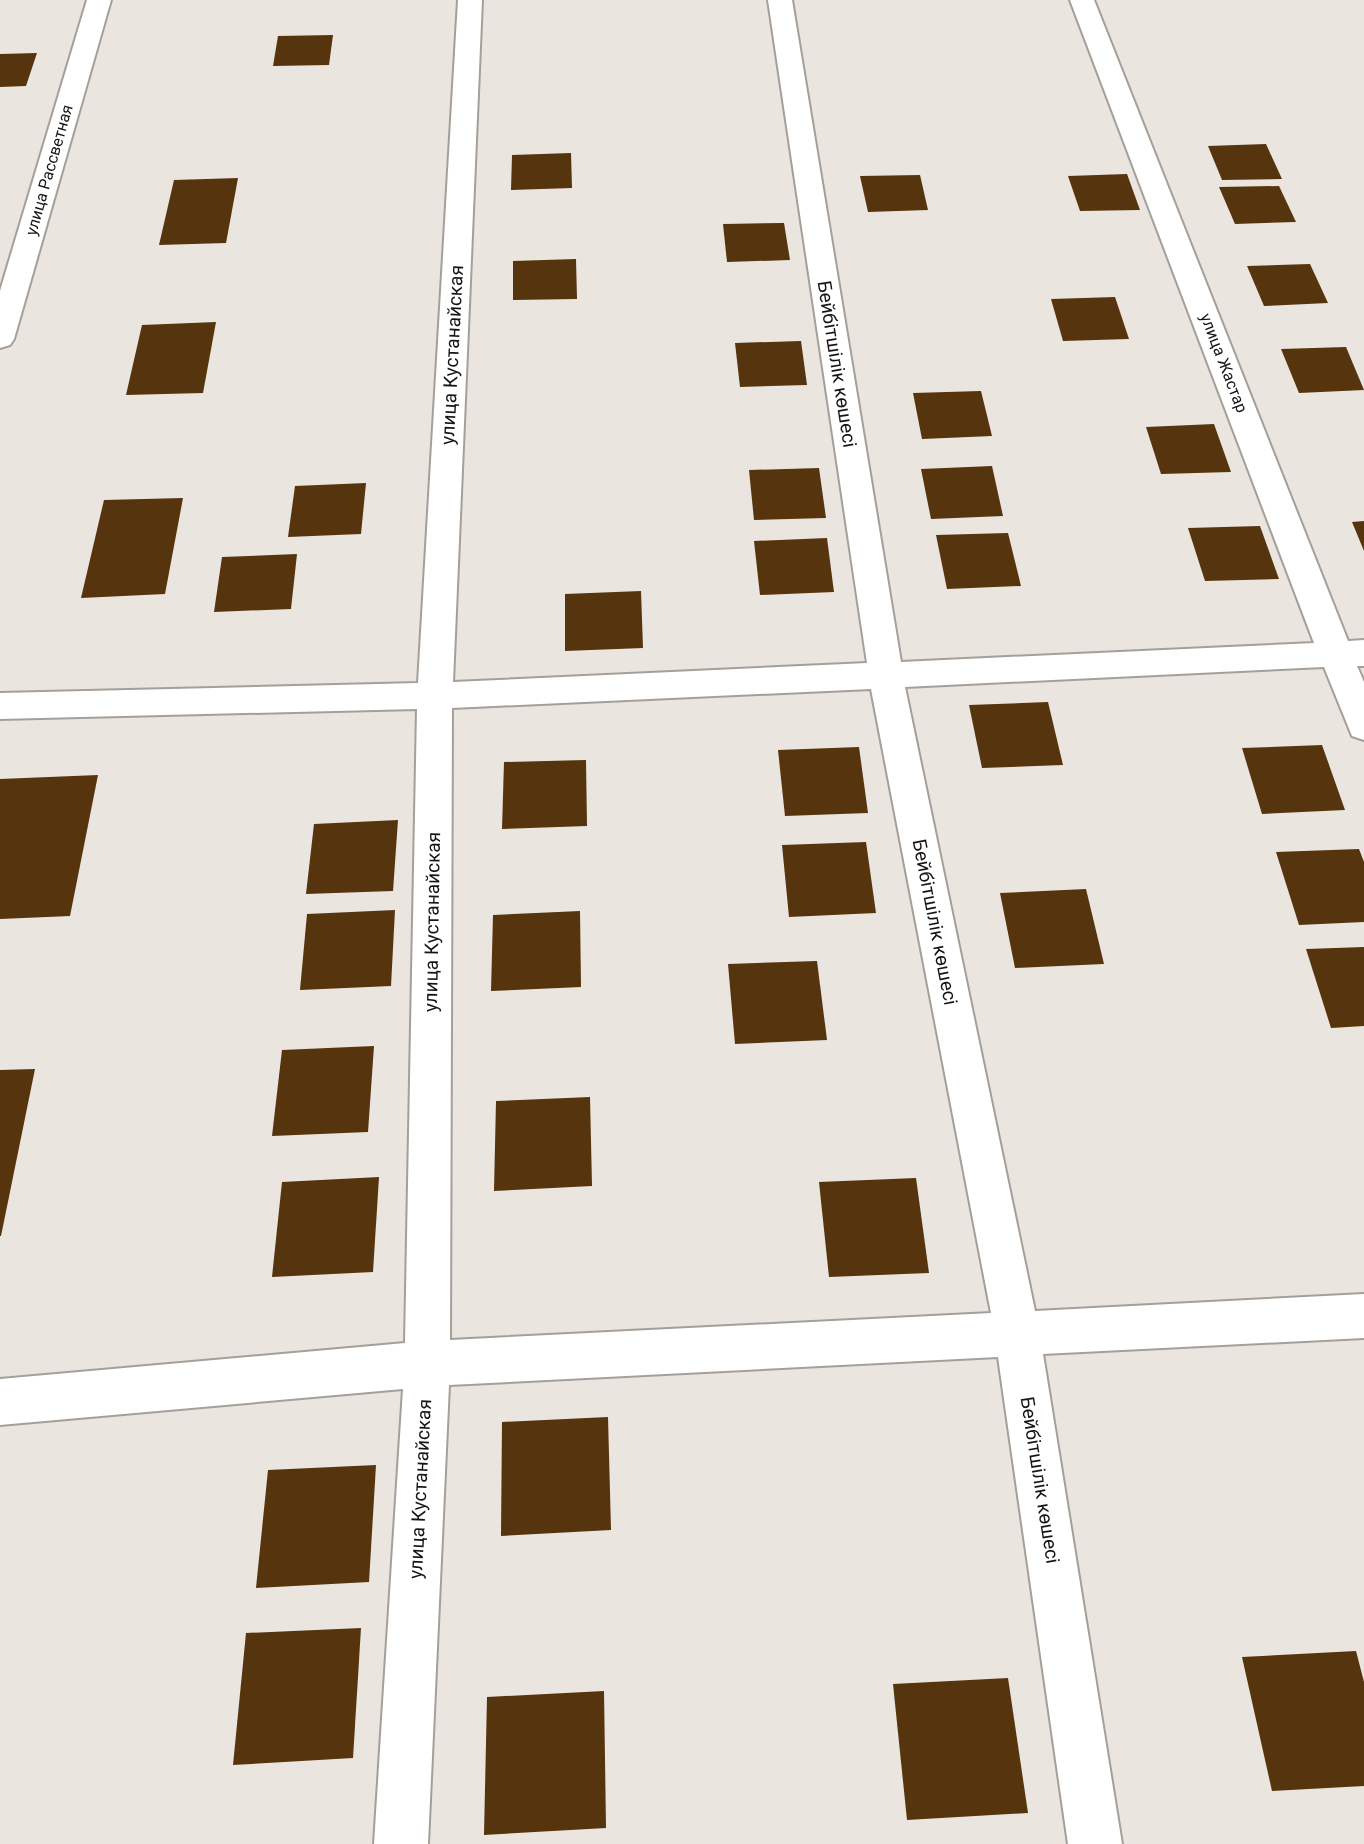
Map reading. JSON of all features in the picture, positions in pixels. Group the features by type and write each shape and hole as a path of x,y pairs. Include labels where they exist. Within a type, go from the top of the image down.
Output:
{"street":[{"name":"улица Рассветная","path":"0,339 99,0"},
{"name":"улица Кустанайская","path":"401,1844 427,1364 435,696 470,0"},
{"name":"Бейбітшілік көшесі","path":"780,0 886,677 1017,1332 1095,1844"},
{"name":"улица Жастар","path":"1082,0 1350,653 1364,727"},
{"path":"0,706 435,696 886,677 1350,653"},
{"path":"0,1402 427,1364 1364,1316"}],"building":[{"path":"333,35 329,65 273,66 278,36"},
{"path":"37,53 26,86 0,87 0,54"},
{"path":"1266,144 1282,179 1222,180 1208,146"},
{"path":"571,153 572,188 511,190 512,155"},
{"path":"1127,174 1140,210 1080,211 1068,176"},
{"path":"920,175 928,210 868,212 860,176"},
{"path":"238,178 226,243 159,245 174,180"},
{"path":"1279,186 1296,222 1235,224 1219,187"},
{"path":"784,223 790,260 727,262 723,224"},
{"path":"576,259 577,299 513,300 513,261"},
{"path":"1310,264 1328,303 1264,306 1247,266"},
{"path":"1115,297 1129,339 1063,341 1051,299"},
{"path":"216,322 203,393 126,395 142,325"},
{"path":"801,341 807,385 740,387 735,343"},
{"path":"1346,347 1364,390 1299,393 1281,349"},
{"path":"981,391 992,436 922,439 913,393"},
{"path":"1214,424 1231,472 1161,474 1146,427"},
{"path":"992,466 1003,516 931,519 921,469"},
{"path":"819,468 826,518 754,520 749,470"},
{"path":"366,483 361,534 288,537 295,486"},
{"path":"183,498 165,594 81,598 104,500"},
{"path":"1364,521 1364,551 1352,522"},
{"path":"1260,526 1279,579 1205,581 1188,528"},
{"path":"1008,533 1021,586 947,589 936,535"},
{"path":"827,538 834,592 760,595 754,541"},
{"path":"297,554 291,609 214,612 222,557"},
{"path":"641,591 643,648 565,651 565,594"},
{"path":"1048,702 1063,765 982,768 969,705"},
{"path":"1322,745 1345,810 1262,814 1242,748"},
{"path":"859,747 868,813 785,816 778,750"},
{"path":"586,760 587,826 502,829 504,762"},
{"path":"98,775 70,916 0,919 0,779"},
{"path":"398,820 393,891 306,894 314,824"},
{"path":"866,842 876,913 789,917 782,845"},
{"path":"1359,849 1364,862 1364,922 1299,925 1276,852"},
{"path":"1086,889 1104,964 1015,968 1000,893"},
{"path":"395,910 391,986 300,990 307,914"},
{"path":"580,911 581,987 491,991 493,915"},
{"path":"1364,947 1364,1026 1331,1028 1306,949"},
{"path":"817,961 827,1040 735,1044 728,964"},
{"path":"374,1046 368,1132 272,1136 282,1050"},
{"path":"35,1069 1,1236 0,1236 0,1070"},
{"path":"590,1097 592,1186 494,1191 496,1101"},
{"path":"379,1177 373,1272 272,1277 282,1182"},
{"path":"916,1178 929,1273 829,1277 819,1182"},
{"path":"608,1417 611,1530 501,1536 502,1422"},
{"path":"376,1465 369,1582 256,1588 268,1470"},
{"path":"361,1628 353,1758 233,1765 246,1633"},
{"path":"1356,1651 1364,1682 1364,1786 1272,1791 1242,1657"},
{"path":"1008,1678 1028,1813 907,1820 893,1684"},
{"path":"604,1691 606,1828 484,1835 487,1697"}]}
